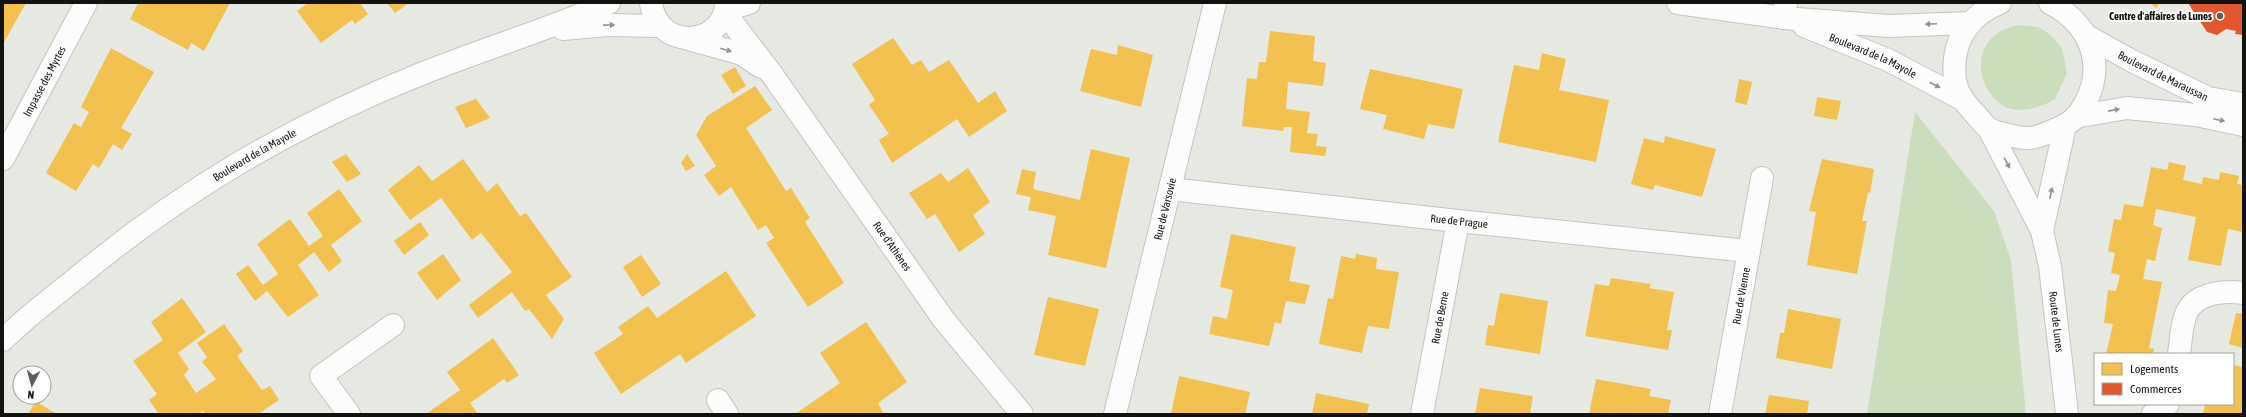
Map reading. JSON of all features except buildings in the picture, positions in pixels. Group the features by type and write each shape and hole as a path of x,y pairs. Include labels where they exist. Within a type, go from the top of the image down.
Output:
{"street":[{"name":"Impasse des Myrtes","path":"3,159 86,3"},
{"name":"Boulevard de la Mayole","path":"3,340 121,241 209,180 307,124 422,74 542,31 609,3"},
{"path":"651,3 653,15 660,26"},
{"path":"688,39 708,34 719,24 726,9 749,3"},
{"name":"Rue de Varsovie","path":"1115,414 1214,3"},
{"name":"Boulevard de la Mayole","path":"1678,3 1785,11 1888,26 1970,23"},
{"path":"1960,98 1953,73 1957,47 1970,23 1986,8 2000,3"},
{"path":"2050,3 2068,12 2087,36 2095,64 2091,92 2070,121"},
{"name":"Rue d'Athènes","path":"726,9 944,320 1022,414"},
{"name":"Boulevard de la Mayole","path":"1785,11 1888,60 1960,98"},
{"name":"Boulevard de la Mayole","path":"542,31 608,25 660,26"},
{"name":"Rue d'Athènes","path":"660,26 670,34 742,54 771,73"},
{"name":"Boulevard de Maraussan","path":"2087,36 2132,61 2208,98 2243,104"},
{"name":"Route de Lunes","path":"1960,98 1989,129 2042,231 2050,266 2066,414"},
{"name":"Boulevard de Maraussan","path":"1989,129 2028,138 2070,121 2127,108 2196,115 2243,125"},
{"name":"Route de Lunes","path":"2042,231 2070,121"},
{"name":"Rue de Vienne","path":"1720,414 1762,178"},
{"name":"Rue de Prague","path":"1170,189 1458,222 1748,251"},
{"name":"Rue de Berne","path":"1422,414 1458,222"},
{"path":"2179,353 2186,313 2201,297 2225,292 2243,293"},
{"path":"349,414 321,376 393,325"},
{"path":"2153,414 2166,405"}],"green space":[{"path":"2017,25 2038,27 2050,34 2062,48 2067,73 2055,99 2043,105 2022,110 2008,108 1994,98 1987,89 1981,69 1981,59 1990,40 1999,32"},
{"path":"1915,112 1994,211 2011,260 2026,414 1867,414"}],"place":[{"name":"Centre d'affaires de Lunes","path":"2220,16"}]}
